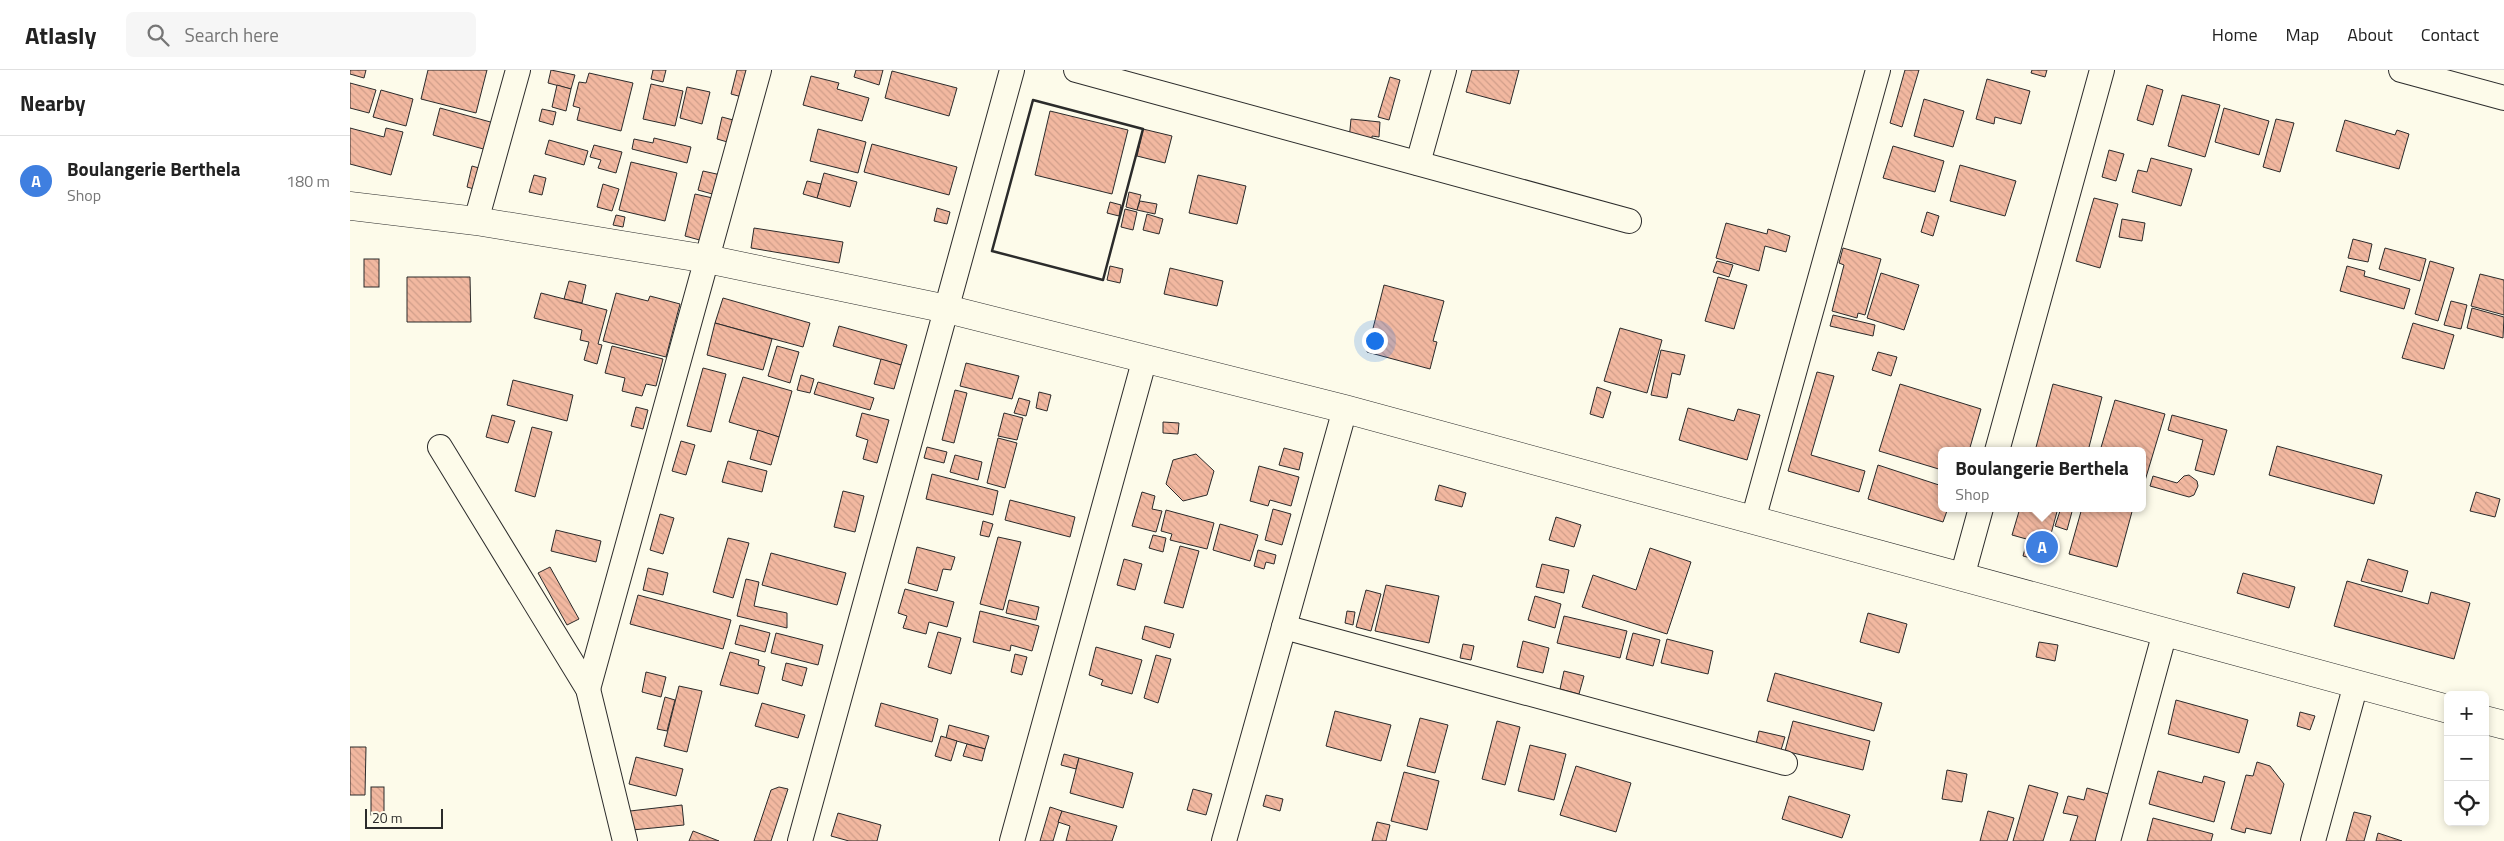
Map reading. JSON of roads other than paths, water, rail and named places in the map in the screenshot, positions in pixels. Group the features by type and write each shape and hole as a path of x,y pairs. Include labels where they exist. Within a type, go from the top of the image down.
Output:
{"main road":[{"path":"350,206 476,221 707,260 946,309 1345,409 2444,708"},
{"path":"2489,721 2504,725"}],"street":[{"path":"476,221 518,70"},
{"path":"588,689 759,70"},
{"path":"800,841 1012,70"},
{"path":"1076,70 1629,221"},
{"path":"1418,163 1444,70"},
{"path":"1753,520 1878,70"},
{"path":"1997,447 2102,70"},
{"path":"2400,70 2504,98"},
{"path":"1012,841 1145,358"},
{"path":"1224,841 1345,409"},
{"path":"440,447 588,689 625,841"},
{"path":"1962,577 1980,512"},
{"path":"1284,627 1785,763"},
{"path":"2108,841 2165,632"},
{"path":"2313,841 2356,684"}],"place":[{"name":"Boulangerie Berthela","path":"2042,547"}]}
